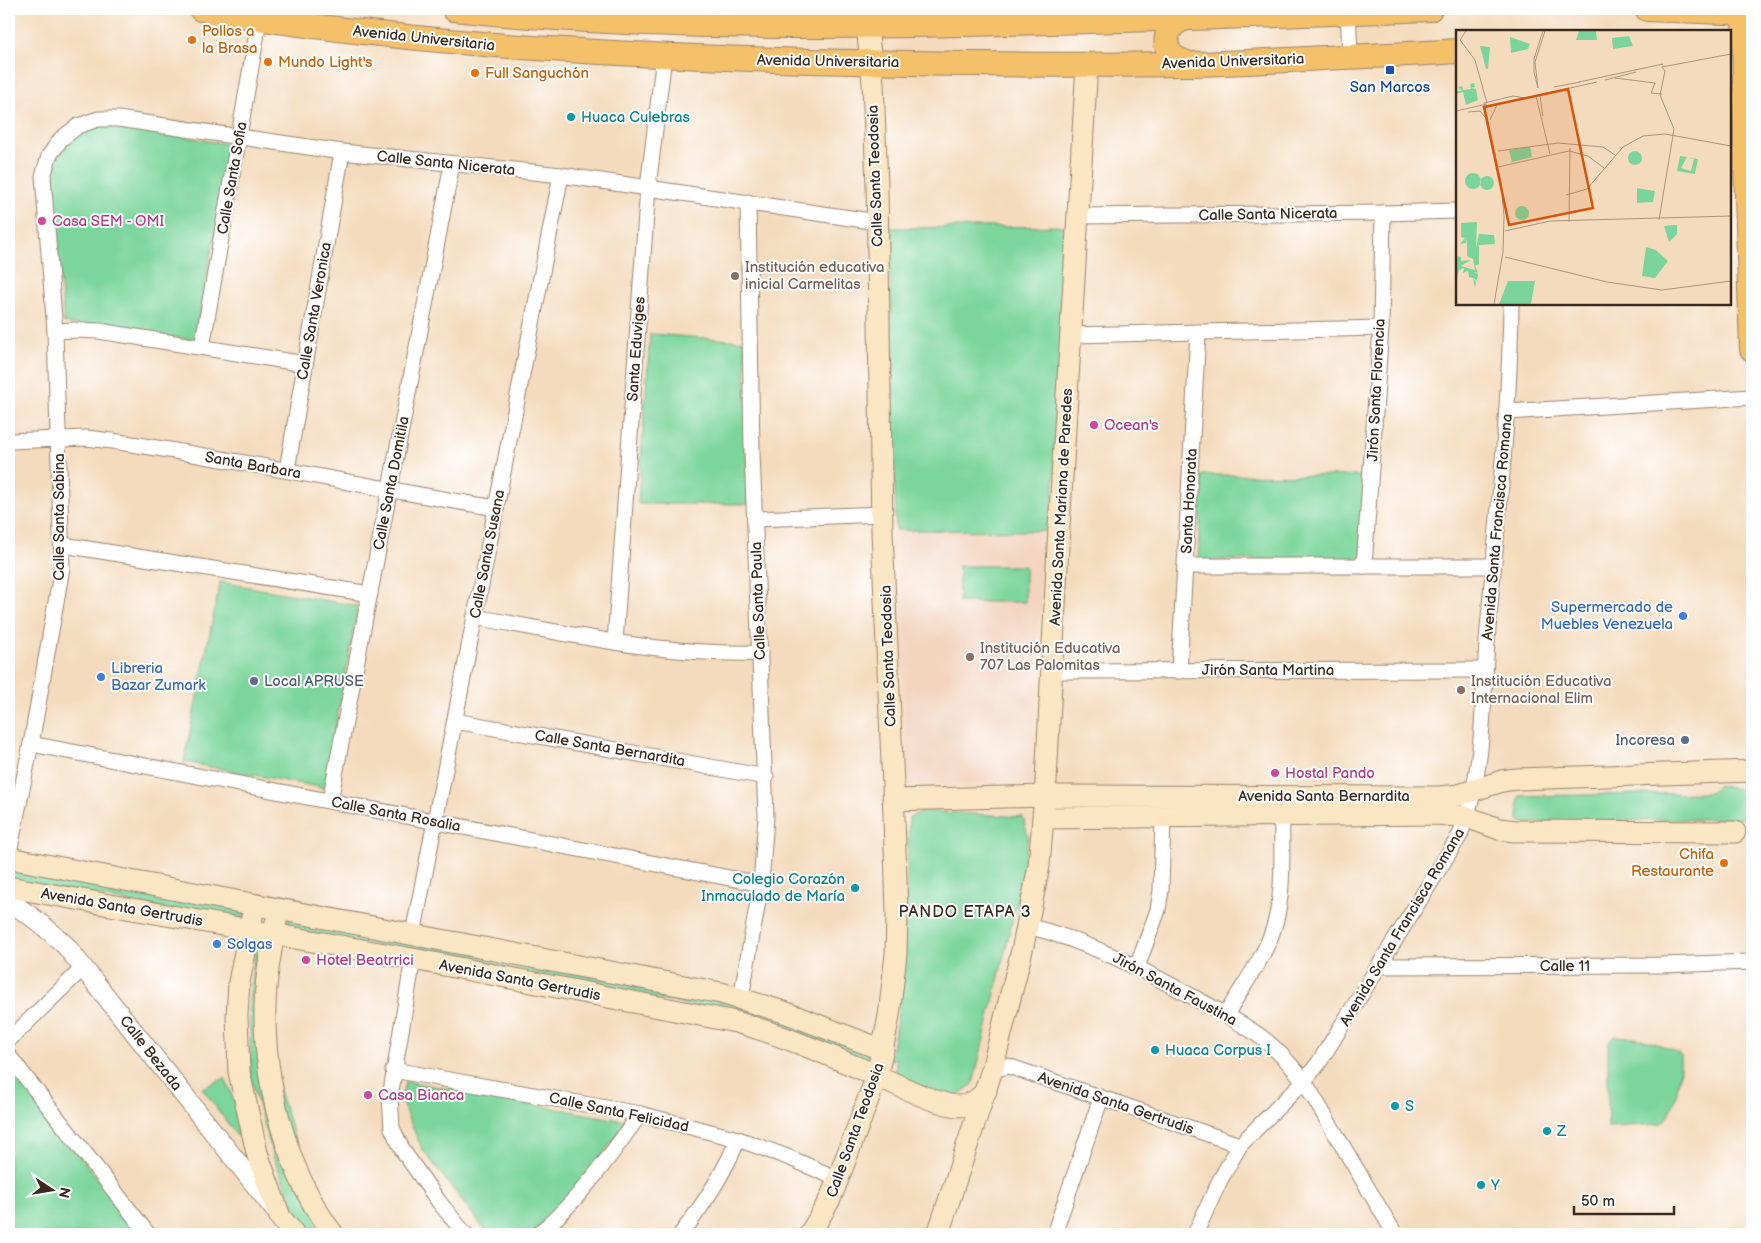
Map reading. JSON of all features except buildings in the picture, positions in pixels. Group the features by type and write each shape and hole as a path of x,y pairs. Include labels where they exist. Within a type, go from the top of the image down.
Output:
{"main road":[{"name":"Avenida Universitaria","path":"201,9 260,14 382,35 478,44 664,56 871,62 1087,65 1190,64 1456,51"},
{"path":"454,9 634,22 867,17 1184,19 1239,12 1430,9"},
{"path":"1647,9 1747,12 1742,52 1752,348"},
{"name":"Calle Santa Teodosia","path":"810,1234 830,1198 877,1076 893,987 896,954 897,914 882,514 877,222 871,62 867,17"},
{"path":"1184,19 1172,25 1166,41 1168,49 1173,56 1190,64"},
{"name":"Avenida Santa Mariana de Paredes","path":"938,1234 992,1070 1028,926 1039,866 1045,796 1087,65"},
{"path":"1731,175 1747,199"},
{"name":"Avenida Santa Bernardita","path":"893,800 1045,796 1440,797 1459,795 1502,781 1516,779 1752,771"},
{"name":"Avenida Santa Bernardita","path":"1043,818 1437,814 1467,817 1499,829 1515,831 1735,832"},
{"name":"Avenida Santa Gertrudis","path":"9,858 658,980 742,998 883,1050"},
{"name":"Avenida Santa Gertrudis","path":"9,887 273,934 736,1022 786,1038 918,1093 952,1105 970,1104 986,1091"},
{"path":"254,904 240,982 237,1016 239,1072 257,1153 280,1217 294,1234"},
{"path":"278,908 266,988 265,1019 270,1081 279,1118 292,1158 310,1198 333,1234"}],"street":[{"path":"1348,10 1350,56"},
{"name":"Calle Santa Sofia","path":"202,347 260,14"},
{"name":"Santa Eduviges","path":"615,642 648,187 664,56"},
{"name":"Calle Santa Nicerata","path":"43,176 49,156 61,139 78,126 98,119 118,119 342,152 561,175 877,222"},
{"name":"Calle Santa Veronica","path":"287,470 342,152"},
{"name":"Calle Santa Domitila","path":"330,801 452,164"},
{"name":"Calle Santa Susana","path":"414,934 561,175"},
{"name":"Calle Santa Sabina","path":"9,853 60,586 63,545 55,332 43,176"},
{"name":"Calle Santa Paula","path":"742,998 761,884 766,826 766,777 752,452 748,202"},
{"name":"Calle Santa Nicerata","path":"1079,216 1456,211"},
{"name":"Jirón Santa Florencia","path":"1364,566 1376,420 1382,213"},
{"name":"Avenida Santa Francisca Romana","path":"1195,1234 1220,1180 1240,1145 1304,1081 1318,1064 1460,835 1467,817 1475,790 1480,753 1493,566 1507,412 1511,305"},
{"path":"1072,335 1380,328"},
{"path":"55,332 75,330 99,331 305,364"},
{"name":"Santa Honorata","path":"1179,670 1198,332"},
{"path":"1507,412 1752,398"},
{"name":"Santa Barbara","path":"9,441 59,438 112,441 287,470 496,508"},
{"path":"756,519 882,514"},
{"path":"63,545 370,594"},
{"path":"1186,566 1493,566"},
{"path":"475,617 615,642 689,652 760,653"},
{"name":"Jirón Santa Martina","path":"1052,671 1485,670"},
{"name":"Calle Santa Bernardita","path":"455,720 766,777"},
{"name":"Calle Santa Rosalia","path":"31,744 761,884"},
{"path":"1226,1015 1263,952 1272,931 1279,906 1282,815"},
{"path":"1137,967 1158,910 1161,890 1163,816"},
{"name":"Calle Bezada","path":"9,902 47,928 66,946 280,1217"},
{"name":"Jirón Santa Faustina","path":"1028,926 1058,934 1137,967 1226,1015 1264,1040 1288,1060 1304,1081 1395,1234"},
{"path":"413,960 393,1070 390,1097 392,1128 403,1151 439,1202 465,1234"},
{"name":"Calle 11","path":"1379,966 1662,965 1752,962"},
{"path":"9,1040 84,967"},
{"path":"9,1056 148,1234"},
{"name":"Avenida Santa Gertrudis","path":"992,1070 1008,1066 1240,1145"},
{"name":"Calle Santa Felicidad","path":"393,1070 640,1114 738,1139 790,1158 838,1179"},
{"path":"1054,1234 1101,1098"},
{"path":"538,1234 551,1224 578,1196 640,1114"},
{"path":"681,1234 706,1202 729,1162 738,1139"}],"shaded area":[{"name":"Institución Educativa 707 Las Palomitas","path":"1045,530 1031,784 907,785 898,531"}],"green space":[{"path":"579,9 829,10 829,18"},
{"path":"111,124 231,145 195,340 64,323 52,180 55,167 64,148 78,135"},
{"path":"1071,226 1051,531 896,530 889,228"},
{"path":"650,334 745,341 748,504 638,504"},
{"path":"1202,475 1369,476 1361,559 1198,560"},
{"path":"959,566 1025,566 1025,602 959,602"},
{"path":"220,582 358,606 324,788 184,762"},
{"path":"1718,785 1744,790 1746,818 1525,823 1518,820 1519,796 1709,793"},
{"path":"924,811 1023,817 1028,837 1022,881 973,1084 954,1098 907,1082 896,1073 896,1058 890,1061 903,984 909,817"},
{"path":"9,865 243,905 246,914 238,922 9,880"},
{"path":"289,917 734,1004 868,1049 868,1060 723,1012 286,929"},
{"path":"256,945 267,949 265,1049 327,1234 310,1234 299,1218 274,1159 251,1079 249,1001"},
{"path":"1615,1036 1649,1041 1680,1054 1677,1092 1666,1119 1660,1124 1608,1127 1608,1044"},
{"path":"9,1066 141,1234 9,1234"},
{"path":"225,1078 248,1133 237,1136 202,1088"},
{"path":"405,1081 625,1121 591,1173 534,1234 488,1234 422,1149 401,1101"}],"place":[{"name":"Pollos a la Brasa","path":"192,40"},
{"name":"Mundo Light's","path":"268,62"},
{"name":"San Marcos","path":"1390,70"},
{"name":"Full Sanguchón","path":"475,73"},
{"name":"Huaca Culebras","path":"571,117"},
{"name":"Casa SEM - OMI","path":"42,221"},
{"name":"Institución educativa inicial Carmelitas","path":"735,276"},
{"name":"Ocean's","path":"1094,425"},
{"name":"Supermercado de Muebles Venezuela","path":"1683,616"},
{"name":"Institución Educativa 707 Las Palomitas","path":"970,657"},
{"name":"Libreria Bazar Zumark","path":"101,677"},
{"name":"Local APRUSE","path":"254,681"},
{"name":"Institución Educativa Internacional Elim","path":"1461,690"},
{"name":"Incoresa","path":"1685,740"},
{"name":"Hostal Pando","path":"1275,773"},
{"name":"Chifa Restaurante","path":"1724,863"},
{"name":"Colegio Corazón Inmaculado de María","path":"855,888"},
{"name":"Solgas","path":"217,944"},
{"name":"Hotel Beatrrici","path":"306,960"},
{"name":"Huaca Corpus I","path":"1155,1050"},
{"name":"Casa Bianca","path":"368,1095"},
{"name":"S","path":"1395,1106"},
{"name":"Z","path":"1547,1131"},
{"name":"Y","path":"1481,1185"}],"district":[{"name":"PANDO ETAPA 3","path":"965,911"}]}
